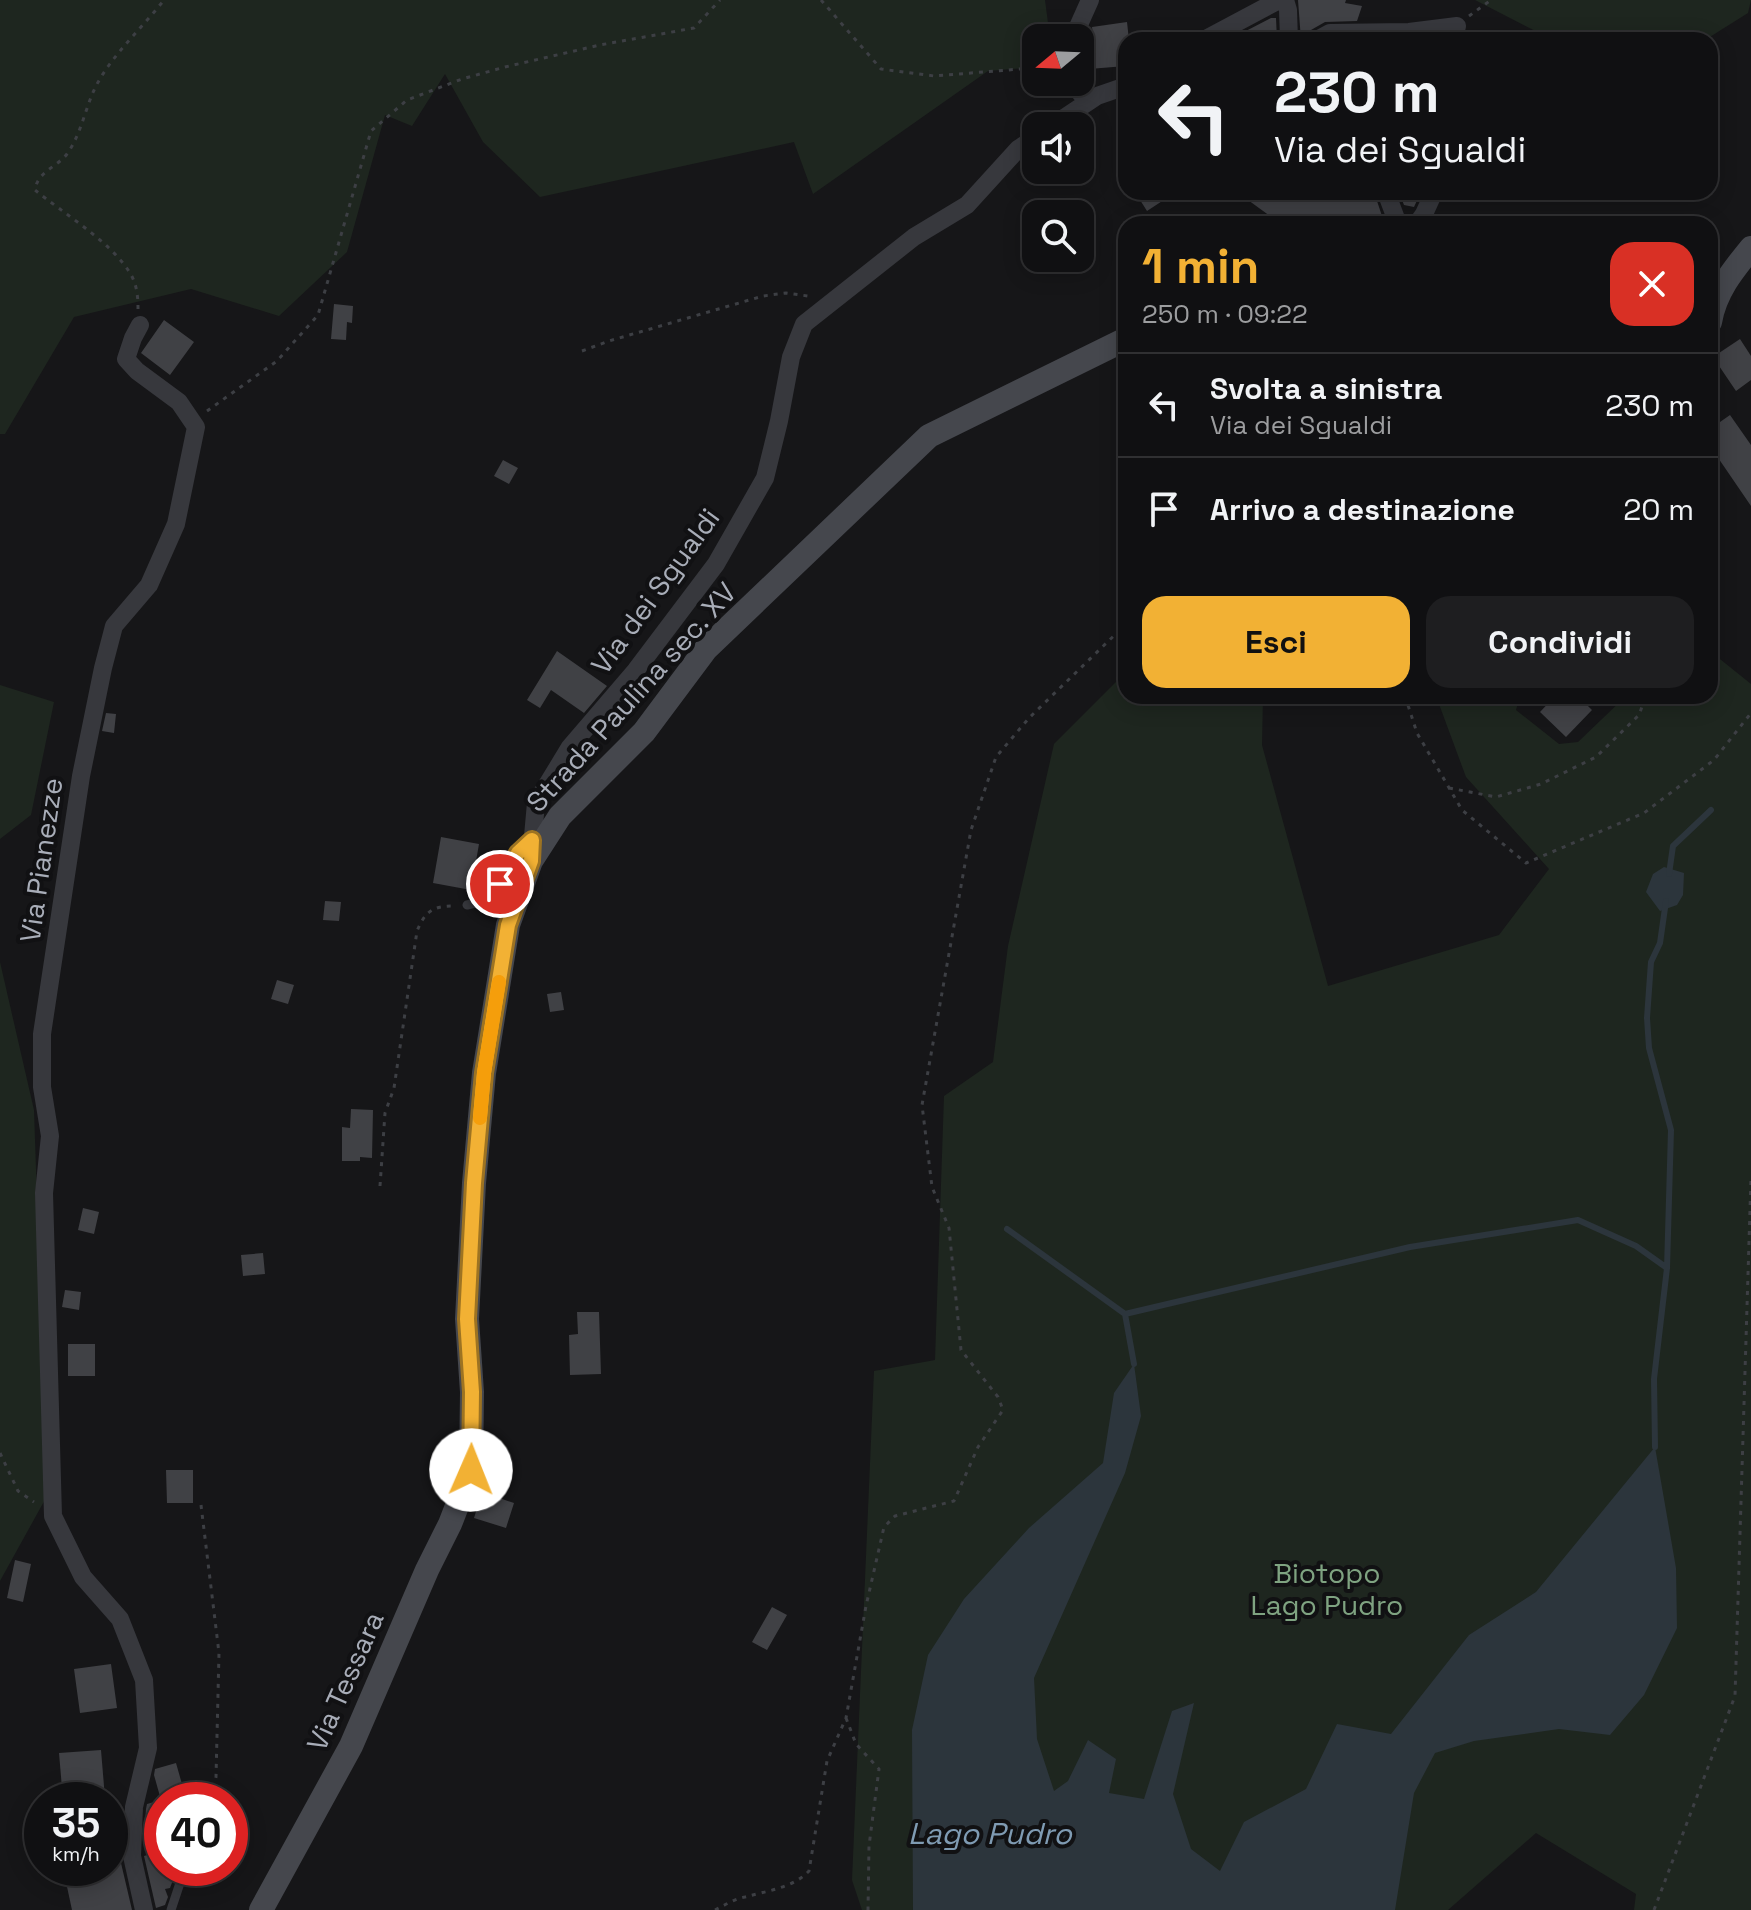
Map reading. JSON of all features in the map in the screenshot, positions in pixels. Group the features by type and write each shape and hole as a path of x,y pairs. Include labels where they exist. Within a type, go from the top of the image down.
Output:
{"street":[{"path":"1079,24 1090,0"},
{"path":"1220,32 1279,0"},
{"path":"1285,0 1289,32"},
{"path":"1073,112 1091,100 1118,89"},
{"path":"1083,96 1091,100"},
{"name":"Via dei Sgualdi","path":"531,850 536,803 570,747 636,670 716,564 765,478 791,357 804,324 914,237 967,205 1022,146"},
{"path":"1718,297 1727,278 1751,248"},
{"path":"140,325 126,359 179,402 190,418"},
{"name":"Strada Paulina sec. XV","path":"471,1470 472,1392 467,1319 474,1183 483,1089 508,925 531,850 560,816 644,732 706,649 929,436 1118,343"},
{"name":"Via Pianezze","path":"144,1910 132,1856 134,1807 148,1748 144,1680 120,1619 83,1577 53,1516 44,1193 50,1136 42,1087 42,1034 81,776 103,668 114,626 149,585 176,524 196,427 190,418"},
{"name":"Via Tessara","path":"261,1910 351,1746 471,1470"}],"lane":[{"path":"467,905 488,900 518,853 531,850"},
{"path":"171,1910 179,1886"}],"path":[{"path":"140,325 137,291 129,272 87,231 35,190 35,186 49,169 65,157 97,84 164,0"},
{"path":"190,418 191,422 277,361 318,315 371,131 407,100 505,67 694,28 720,0"},
{"path":"821,0 881,69 934,76 1022,70"},
{"path":"1456,32 1491,0"},
{"path":"582,351 763,296 786,293 831,300"},
{"path":"715,1910 741,1897 802,1879 809,1871 827,1761 846,1718 884,1527 895,1516 954,1501 978,1447 1003,1410 998,1397 961,1350 949,1228 932,1187 922,1105 971,830 996,757 1029,718 1118,632"},
{"path":"1408,704 1417,733 1462,810 1526,863 1644,813 1714,760 1751,713"},
{"path":"1449,788 1496,797 1541,784 1596,757 1639,715 1643,704"},
{"path":"380,1186 385,1113 394,1088 417,931 423,915 433,907 467,905"},
{"path":"1654,1910 1735,1696 1751,1177"},
{"path":"0,1453 18,1491 53,1516"},
{"path":"201,1505 219,1653 215,1782"},
{"path":"846,1718 856,1744 879,1769 869,1846 868,1910"}],"green space":[{"path":"0,0 1045,0 1048,24 1022,24 1022,68 988,71 813,194 794,142 540,197 483,142 445,74 412,126 385,115 347,252 279,316 191,289 74,317 5,434 0,434"},
{"path":"1475,0 1751,0 1748,13 1718,32 1537,32"},
{"name":"Biotopo Lago Pudro","path":"1718,657 1751,684 1751,1910 1634,1910 1636,1894 1536,1833 1448,1910 862,1910 852,1880 874,1371 935,1360 944,1096 993,1062 1008,946 1054,744 1118,680 1118,704 1263,704 1262,745 1328,986 1499,935 1549,869 1466,777 1439,704 1518,704 1516,710 1559,744 1578,742 1618,704 1718,704"},
{"path":"0,685 54,702 31,815 0,839"},
{"path":"0,962 34,1110 47,1496 0,1581"}],"water":[{"path":"1664,867 1684,873 1683,895 1677,905 1660,911 1646,892 1653,874"},
{"name":"Lago Pudro","path":"1134,1364 1141,1416 1125,1473 1034,1678 1037,1739 1054,1791 1068,1781 1088,1740 1116,1759 1109,1793 1144,1799 1172,1711 1194,1703 1173,1794 1191,1849 1220,1871 1244,1822 1306,1789 1337,1724 1391,1734 1469,1635 1536,1592 1655,1447 1676,1568 1677,1628 1644,1695 1610,1735 1559,1729 1474,1741 1435,1753 1414,1793 1395,1910 913,1910 912,1730 928,1655 964,1599 1029,1528 1103,1463 1114,1393"}],"building":[{"path":"1298,0 1346,0 1345,3 1362,6 1357,21 1325,22 1310,32 1300,32"},
{"path":"1271,18 1276,18 1277,32 1244,32"},
{"path":"1127,22 1128,32 1118,32 1118,67 1094,69 1094,27"},
{"path":"1140,200 1164,200 1147,211"},
{"path":"1248,200 1377,200 1382,216 1270,216"},
{"path":"1402,200 1417,200 1414,207 1404,205"},
{"path":"334,304 353,306 352,323 347,322 346,340 331,339"},
{"path":"164,320 194,342 170,375 141,353"},
{"path":"1740,339 1751,356 1751,380 1736,391 1718,364 1718,354"},
{"path":"1730,415 1751,445 1751,506 1718,458 1718,423"},
{"path":"503,460 518,468 509,484 494,476"},
{"path":"557,651 607,686 584,713 551,690 540,708 527,700"},
{"path":"1548,704 1586,704 1592,710 1566,737 1540,712"},
{"path":"106,713 116,714 114,733 102,731"},
{"path":"441,837 479,844 471,890 433,883"},
{"path":"325,901 341,902 339,921 323,920"},
{"path":"277,980 294,985 288,1004 271,999"},
{"path":"561,992 564,1010 550,1012 547,994"},
{"path":"351,1109 373,1110 372,1158 342,1161 342,1127 350,1128"},
{"path":"83,1208 99,1212 94,1234 78,1230"},
{"path":"263,1253 265,1274 243,1276 241,1255"},
{"path":"65,1290 81,1292 79,1310 62,1307"},
{"path":"577,1312 599,1312 601,1374 570,1375 569,1335 578,1334"},
{"path":"68,1344 95,1344 95,1376 68,1376"},
{"path":"166,1470 193,1470 193,1503 167,1503"},
{"path":"482,1492 514,1503 506,1528 474,1518"},
{"path":"15,1560 31,1564 23,1602 7,1598"},
{"path":"772,1607 787,1615 767,1650 752,1642"},
{"path":"111,1664 117,1708 80,1713 74,1669"},
{"path":"101,1750 104,1782 61,1782 59,1753"},
{"path":"176,1763 181,1782 156,1782 155,1769"},
{"path":"67,1886 126,1886 132,1910 72,1910"},
{"path":"151,1886 171,1886 165,1889 168,1897 165,1905 156,1908"}],"waterway":[{"path":"1669,874 1673,846 1711,810"},
{"path":"1655,1447 1654,1379 1667,1268 1671,1130 1649,1048 1647,1018 1651,962 1660,943 1666,901"},
{"path":"1125,1314 1410,1247 1578,1220 1636,1246 1667,1268"},
{"path":"1007,1229 1125,1314 1134,1364"}],"slow traffic":[{"path":"480,1118 499,982"}],"route":[{"path":"471,1470 472,1392 467,1319 484,1073 508,925 531,861 532,840 518,853 500,884"}]}
